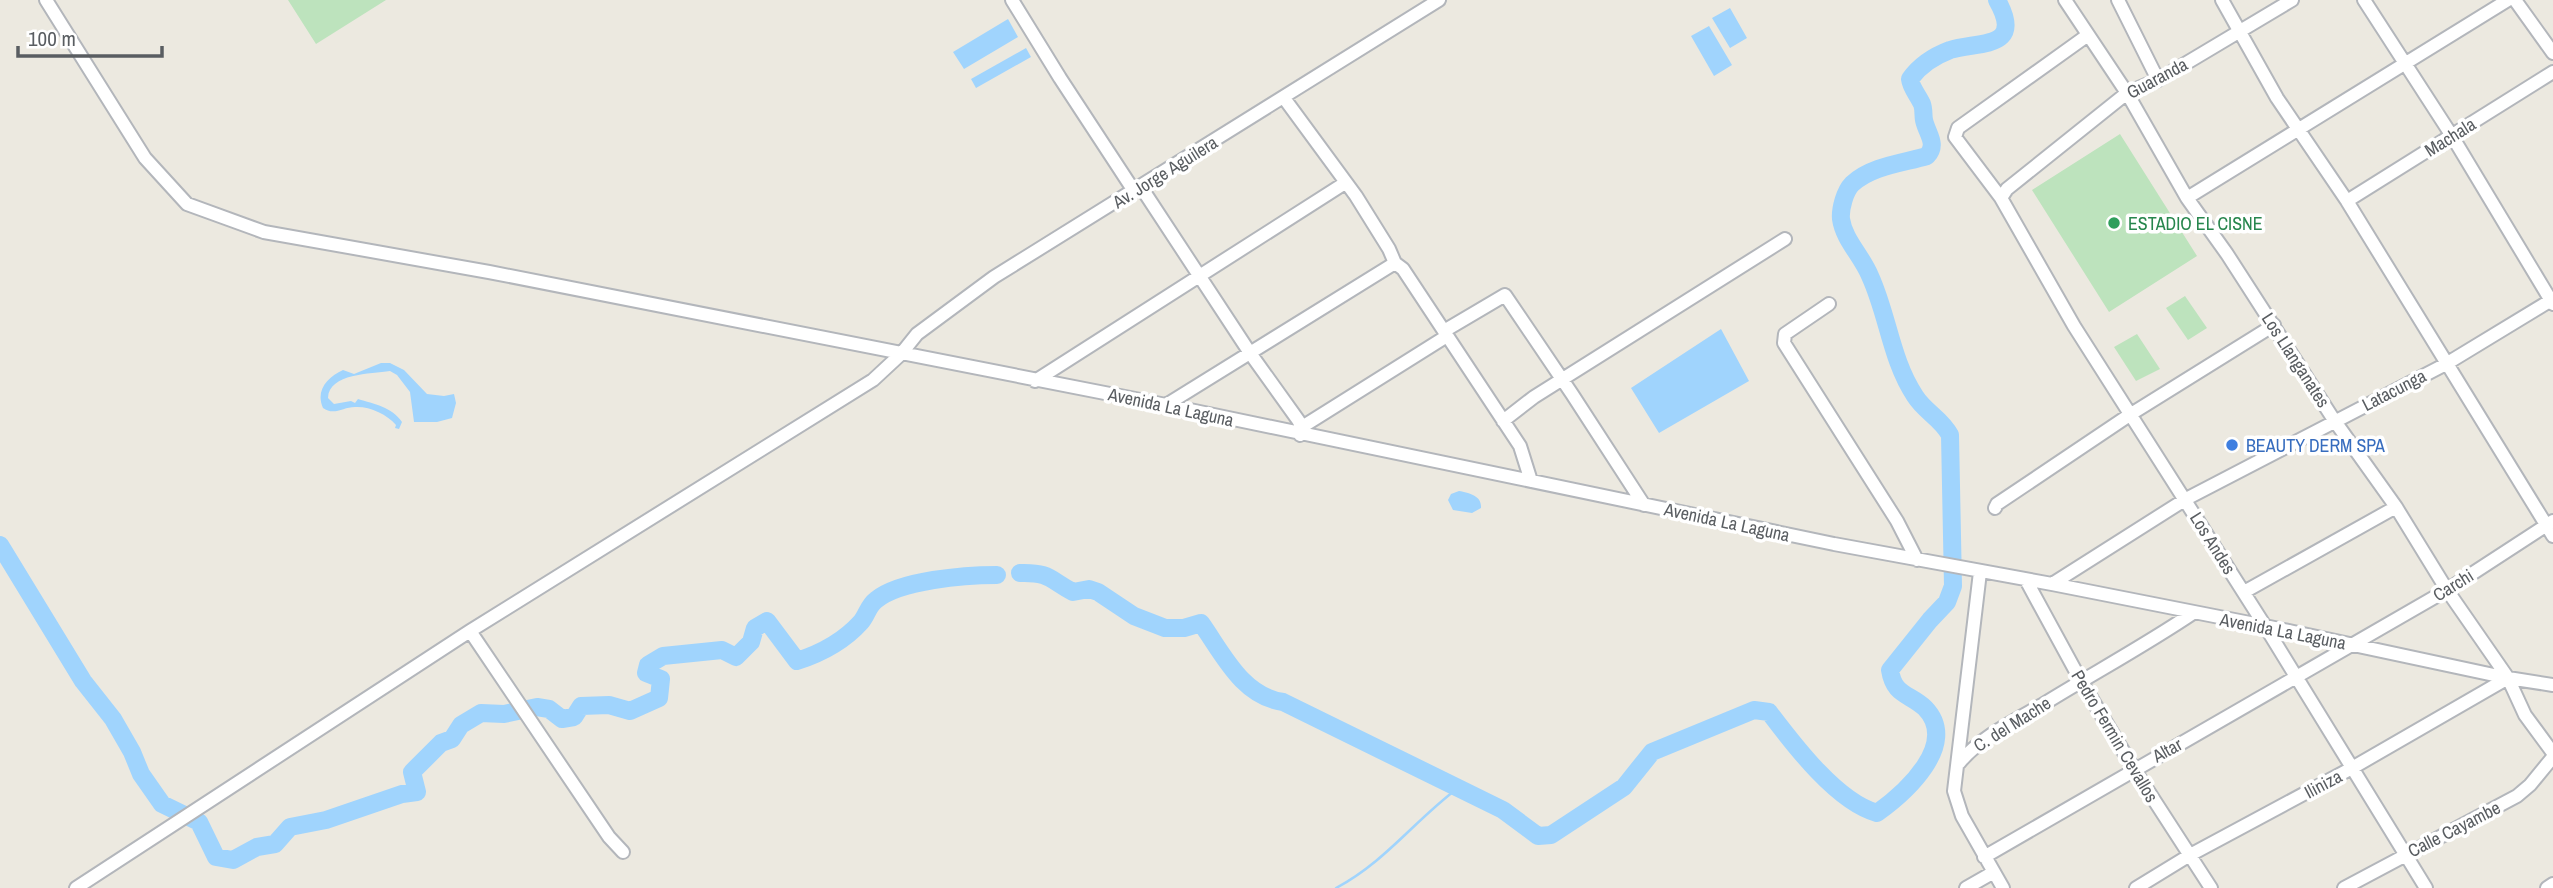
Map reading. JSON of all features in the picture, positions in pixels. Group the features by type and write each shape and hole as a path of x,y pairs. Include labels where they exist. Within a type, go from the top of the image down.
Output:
{"street":[{"name":"Avenida La Laguna","path":"46,0 145,158 187,204 264,232 489,272 1301,431 1644,505 2266,626 2508,678 2553,685"},
{"path":"1012,0 1060,78 1200,277 1301,431 1505,295 1644,505"},
{"name":"Av. Jorge Aguilera","path":"76,888 470,631 873,380 901,354 917,334 994,277 1439,0"},
{"name":"Los Llanganates","path":"2065,0 2127,93 2187,198 2274,325 2334,420 2396,507 2447,590 2508,678 2525,716 2553,755"},
{"path":"2118,0 2158,79"},
{"path":"2222,0 2277,98 2347,201 2446,364 2551,528"},
{"name":"Guaranda","path":"2001,198 2007,188 2127,93 2158,79 2292,0"},
{"path":"2364,0 2452,136 2552,301"},
{"path":"2187,198 2508,0"},
{"path":"2515,0 2553,53"},
{"name":"Los Andes","path":"2088,35 1955,131 1956,140 2001,198 2074,326 2266,626 2426,888"},
{"name":"Machala","path":"2347,201 2553,72"},
{"path":"1284,98 1390,249 1395,263 1403,268 1520,446 1531,481"},
{"path":"1035,381 1345,183"},
{"path":"1503,421 1534,397 1785,240"},
{"path":"1166,405 1395,263"},
{"name":"Latacunga","path":"2053,584 2186,499 2446,364 2552,301"},
{"path":"1829,304 1785,334 1784,343 1897,521 1917,560"},
{"path":"1995,508 1997,504 2131,414 2274,325"},
{"path":"2244,592 2396,507"},
{"name":"Carchi","path":"2351,645 2551,528"},
{"path":"1959,763 1980,572"},
{"name":"Pedro Fermin Cevallos","path":"2026,580 2081,681 2211,888"},
{"name":"C. del Mache","path":"2003,888 1962,816 1954,791 1959,763 1973,746 2137,650 2193,613"},
{"path":"470,631 609,837 623,852"},
{"name":"Altar","path":"1984,857 2351,645"},
{"name":"Iliniza","path":"2136,888 2190,855 2352,768 2508,678"},
{"name":"Calle Cayambe","path":"2344,888 2517,796 2530,785 2553,755"},
{"path":"1966,888 1994,872"},
{"path":"2547,888 2553,884"}],"green space":[{"path":"288,0 386,0 316,44"},
{"name":"ESTADIO EL CISNE","path":"2120,134 2197,256 2109,312 2032,190"},
{"path":"2185,296 2207,328 2188,340 2166,308"},
{"path":"2137,334 2160,369 2136,381 2114,347"}],"water":[{"path":"1730,8 1747,38 1730,48 1712,18"},
{"path":"1008,19 1018,37 964,69 953,52"},
{"path":"1709,26 1732,65 1714,76 1691,36"},
{"path":"1026,48 1031,57 976,88 971,79"},
{"path":"1721,329 1749,381 1659,433 1631,388"},
{"path":"381,363 390,363 404,370 427,394 454,394 456,403 452,418 437,422 414,422 410,392 397,375 390,371 343,379 330,390 328,398 334,404 351,401 355,403 358,399 382,407 402,422 399,429 395,428 396,425 388,417 372,409 351,407 331,411 323,408 322,390 332,376 343,370 354,374"},
{"path":"1459,491 1477,498 1481,508 1472,513 1453,510 1448,500 1451,494"}],"waterway":[{"path":"1020,573 1044,575 1073,592 1089,589 1098,592 1134,616 1165,628 1184,628 1201,623 1235,672 1256,691 1503,810 1538,836 1551,835 1624,787 1652,752 1754,710 1769,712 1817,771 1847,797 1877,813 1901,793 1925,766 1933,752 1936,737 1934,722 1925,708 1895,685 1890,670 1947,602 1953,586 1950,435 1919,402 1900,368 1876,291 1863,262 1849,241 1843,227 1841,210 1847,191 1860,178 1878,169 1927,156 1930,152 1931,139 1922,104 1910,79 1923,65 1944,52 1985,43 2002,35 2006,28 1997,0"},
{"path":"0,545 83,681 113,719 141,774 162,804 199,822 216,857 233,860 257,847 275,844 290,827 326,820 402,794 417,792 412,772 441,743 452,739 461,725 481,713 504,714 537,707 549,709 562,719 574,717 581,706 609,705 630,711 659,698 661,679 646,673 648,665 663,656 722,650 736,657 751,642 755,628 767,621 797,661 840,641 861,622 873,602 887,593 934,580 997,575"},
{"path":"1336,888 1385,854 1458,788"}],"place":[{"name":"ESTADIO EL CISNE","path":"2114,223"},
{"name":"BEAUTY DERM SPA","path":"2232,445"}]}
